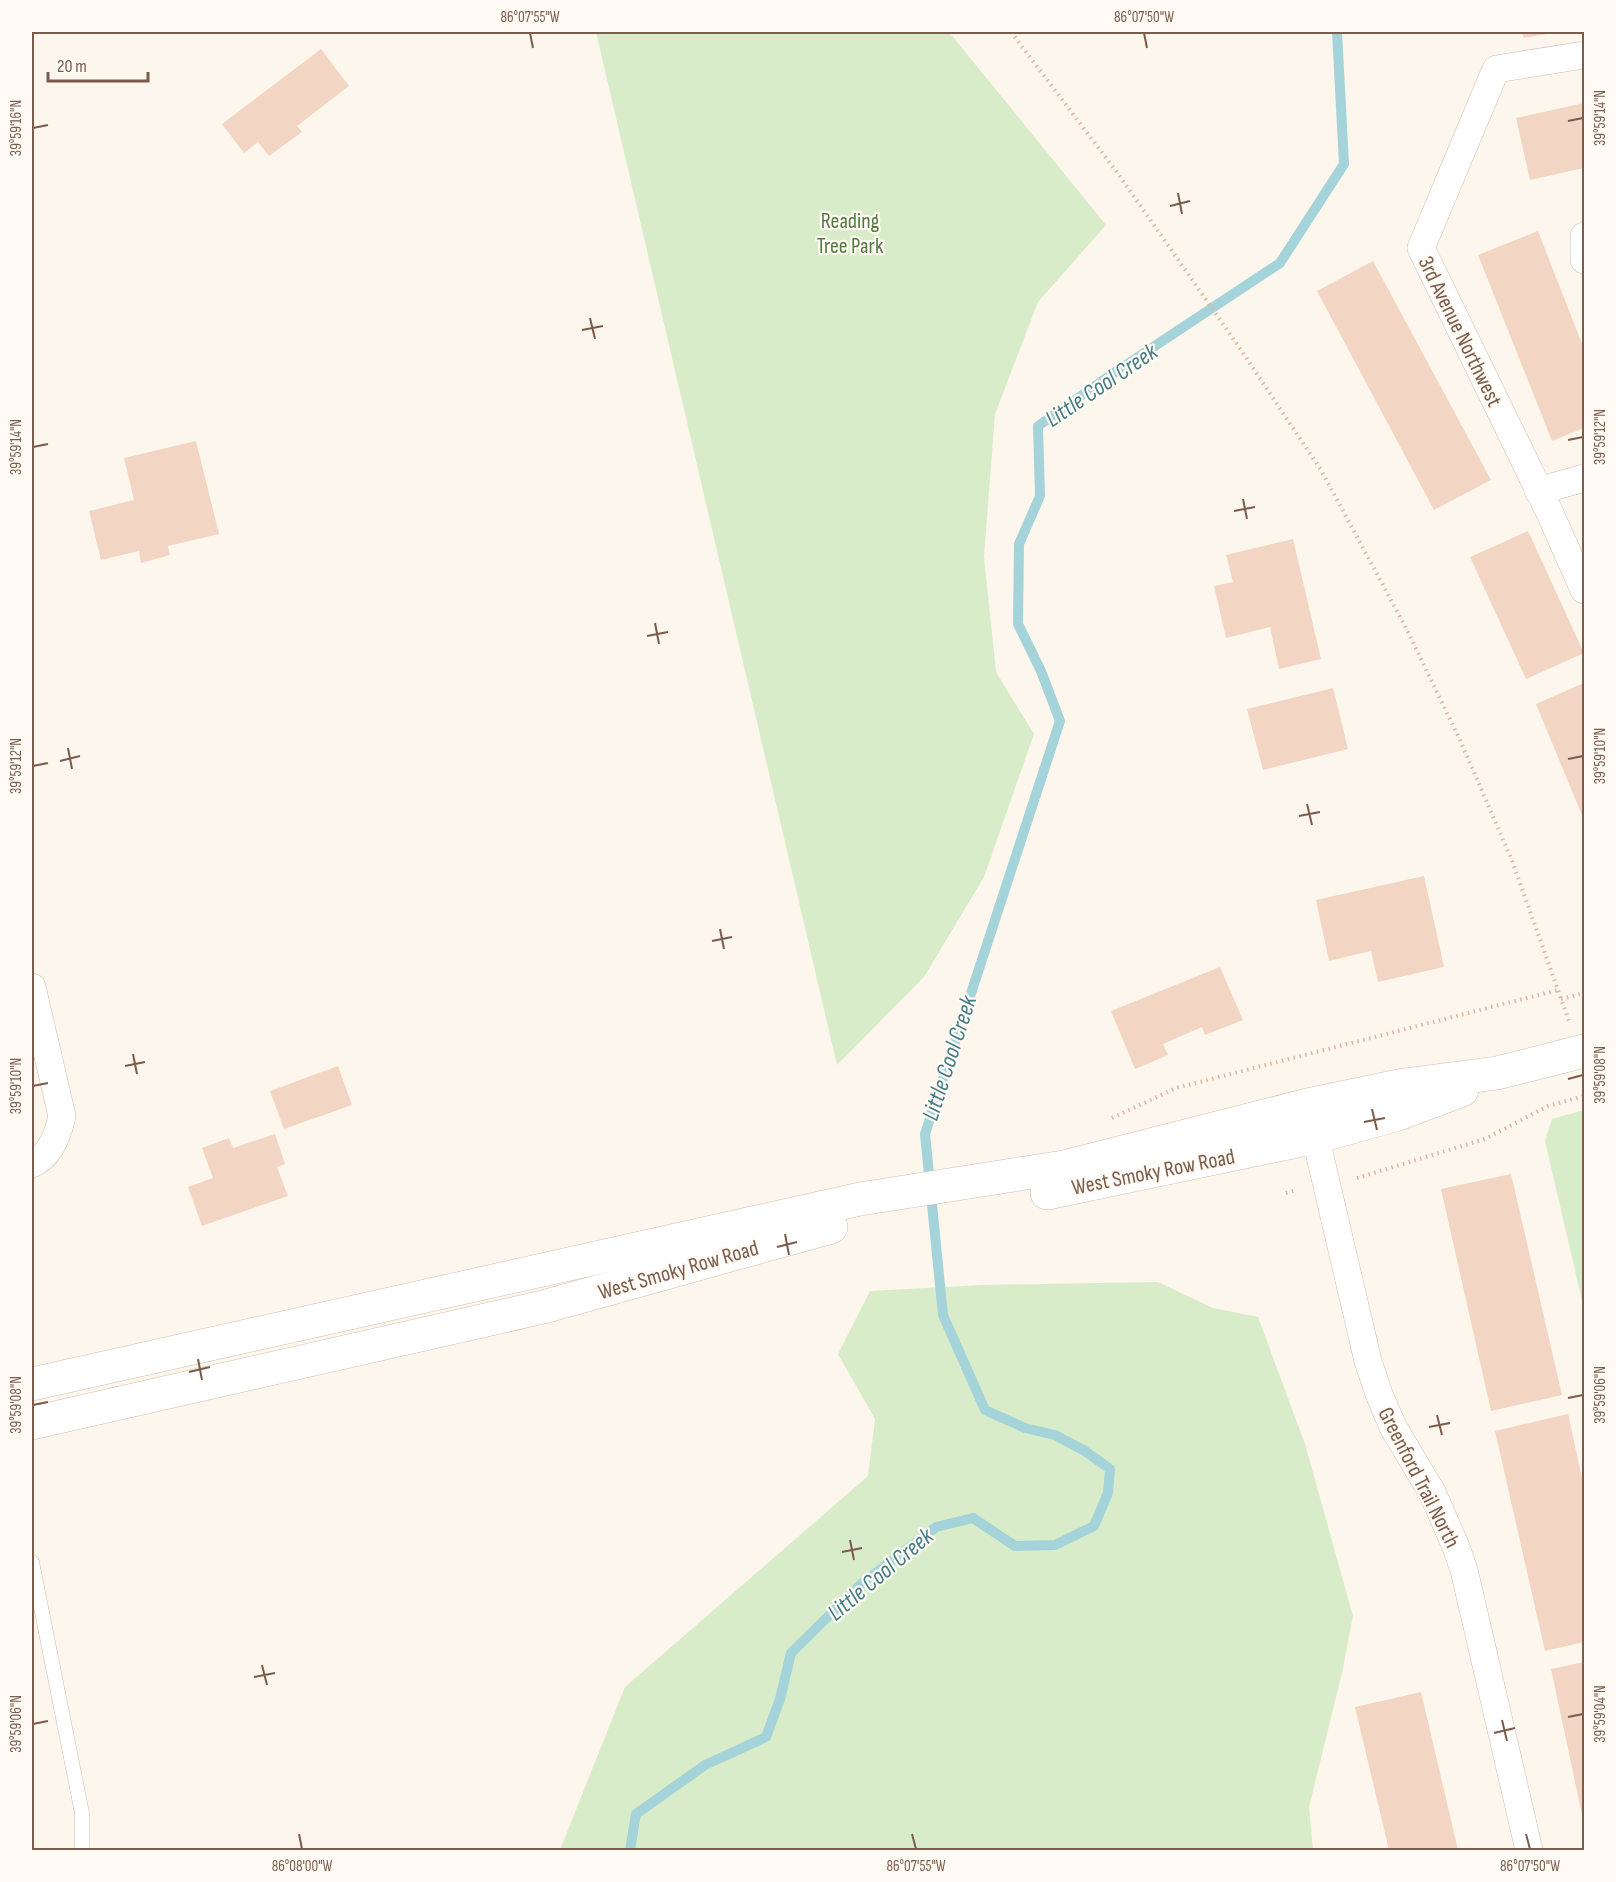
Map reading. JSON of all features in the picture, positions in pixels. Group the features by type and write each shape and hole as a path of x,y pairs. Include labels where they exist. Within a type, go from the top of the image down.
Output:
{"street":[{"name":"3rd Avenue Northwest","path":"1584,55 1496,69 1421,248 1584,590"},
{"path":"1584,236 1584,260"},
{"path":"1538,490 1584,478"},
{"path":"32,987 62,1116 59,1131 51,1148 40,1161 32,1164"},
{"name":"West Smoky Row Road","path":"1009,1189 1064,1167 1308,1105 1404,1085 1497,1073 1582,1052"},
{"name":"West Smoky Row Road","path":"32,1384 861,1209 1009,1189 1316,1137 1437,1101 1497,1073"},
{"name":"Greenford Trail North","path":"1308,1105 1368,1361 1379,1394 1393,1426 1433,1494 1464,1570 1529,1851"},
{"name":"West Smoky Row Road","path":"32,1423 543,1306 861,1209"}],"lane":[{"path":"32,1562 82,1813 82,1851"}],"path":[{"path":"1011,32 1119,175 1239,347 1321,470 1406,628 1459,738 1511,858 1582,1052"},
{"path":"1112,1118 1176,1088 1558,990"},
{"path":"1561,999 1584,993"},
{"path":"1286,1193 1372,1174 1485,1139 1548,1106 1584,1096"}],"green space":[{"name":"Reading Tree Park","path":"596,32 949,32 1106,225 1038,302 995,414 984,557 996,672 1034,734 984,877 924,977 837,1065"},
{"path":"1584,1110 1584,1309 1545,1141 1552,1119"},
{"path":"1158,1282 1213,1308 1258,1317 1305,1444 1353,1616 1342,1673 1309,1807 1313,1850 560,1850 625,1687 868,1476 875,1419 838,1354 870,1291 981,1285"}],"building":[{"path":"1522,32 1552,32 1552,33 1524,38"},
{"path":"321,49 349,86 297,126 302,132 269,156 258,142 244,153 222,124"},
{"path":"1584,103 1584,168 1530,180 1516,118"},
{"path":"1538,231 1584,349 1584,428 1552,441 1478,255"},
{"path":"1373,261 1491,480 1434,510 1317,291"},
{"path":"196,441 219,534 168,546 170,555 141,563 139,551 101,560 89,511 134,500 124,458"},
{"path":"1528,531 1584,653 1526,679 1470,557"},
{"path":"1293,539 1321,659 1279,669 1270,627 1226,638 1214,586 1233,582 1226,555"},
{"path":"1584,683 1584,820 1536,704"},
{"path":"1333,688 1348,749 1263,770 1247,709"},
{"path":"1424,876 1444,967 1378,982 1371,951 1329,961 1316,900"},
{"path":"1220,967 1243,1020 1205,1035 1202,1027 1163,1044 1168,1055 1135,1069 1111,1011"},
{"path":"338,1066 352,1105 284,1129 270,1091"},
{"path":"275,1134 285,1164 277,1167 288,1196 202,1226 188,1187 213,1178 202,1148 229,1138 233,1148"},
{"path":"1511,1174 1562,1395 1491,1411 1441,1189"},
{"path":"1568,1414 1584,1487 1584,1642 1545,1651 1495,1431"},
{"path":"1584,1662 1584,1819 1583,1819 1551,1669"},
{"path":"1421,1692 1458,1850 1389,1850 1355,1707"}],"waterway":[{"name":"Little Cool Creek","path":"630,1850 636,1814 705,1765 766,1737 780,1699 791,1653 859,1586 936,1527 973,1518 1015,1546 1055,1545 1094,1526 1108,1493 1110,1469 1085,1451 1055,1435 1025,1428 985,1410 943,1315 925,1134 1060,721 1041,671 1018,624 1019,544 1040,496 1038,426 1280,263 1344,164 1337,32"}]}
